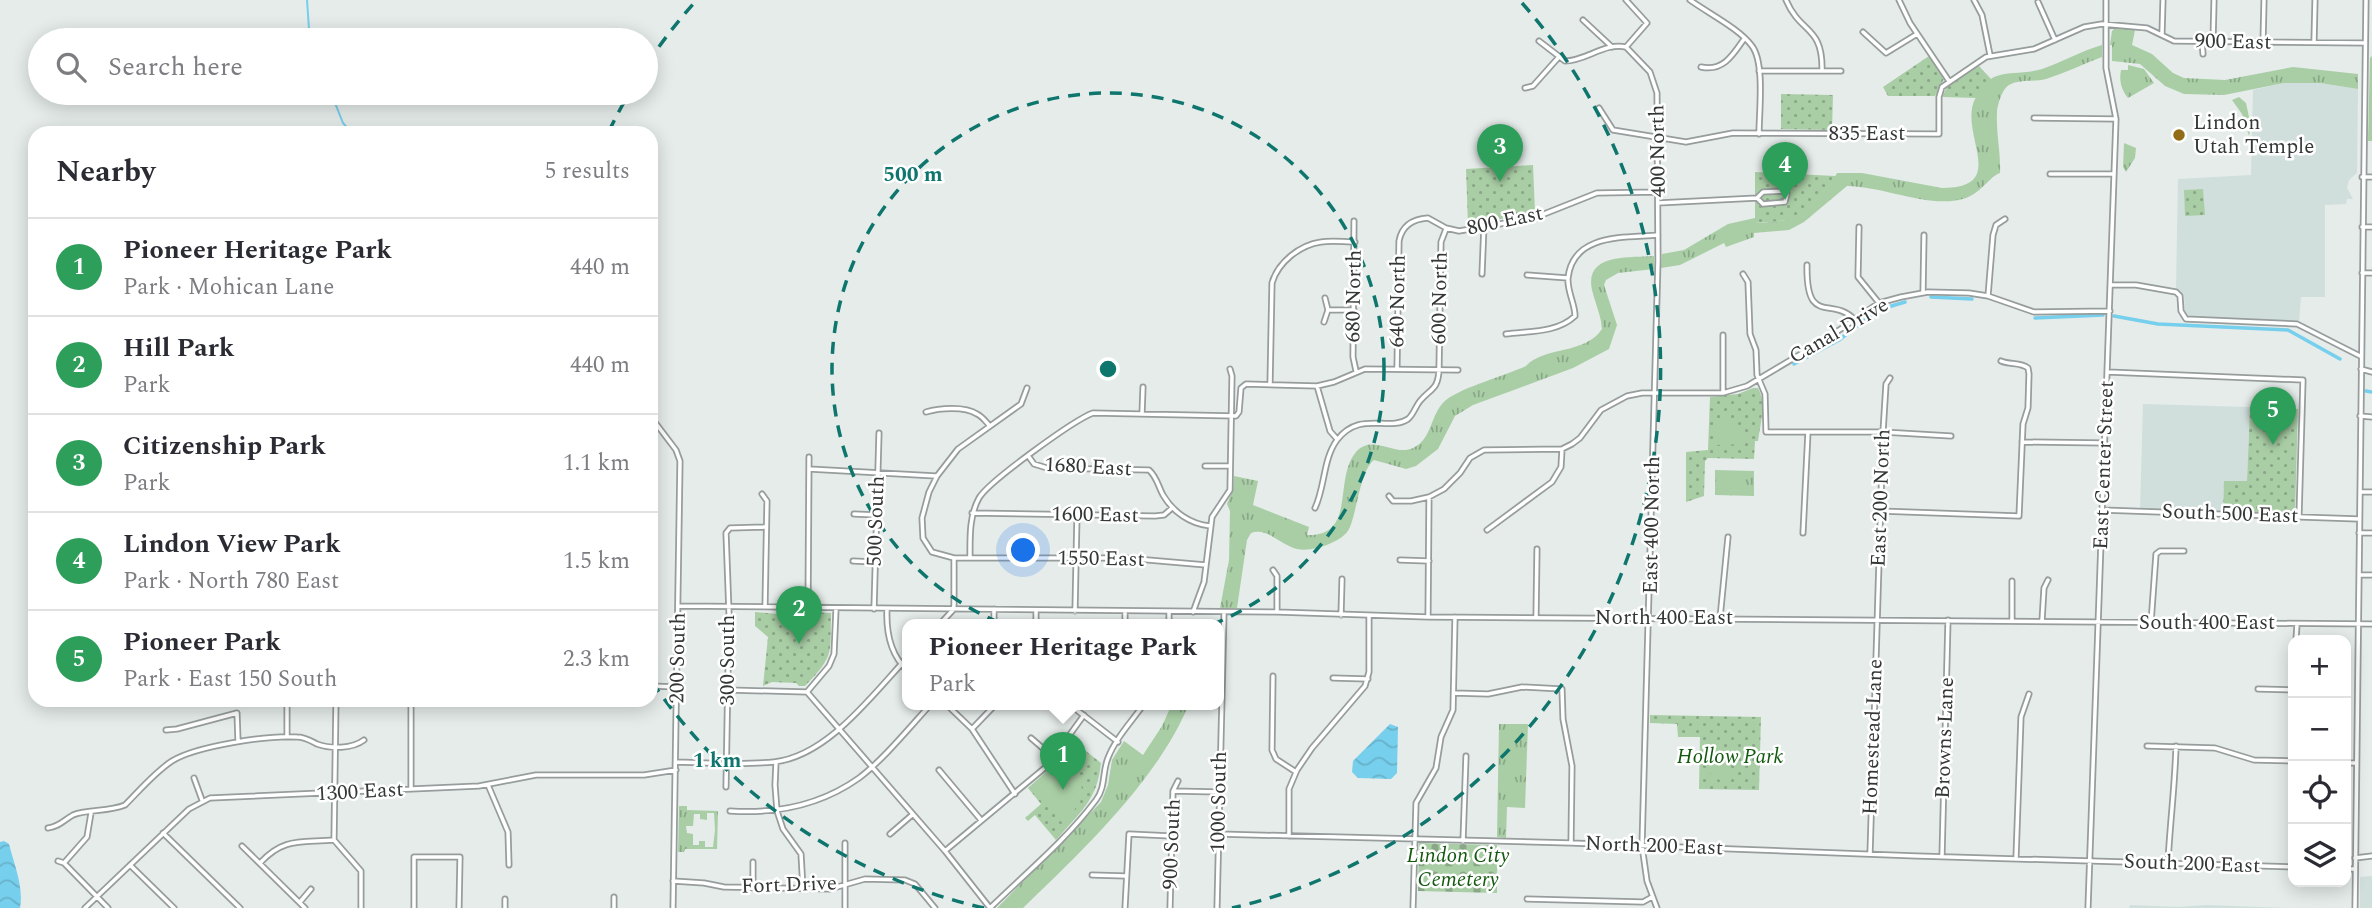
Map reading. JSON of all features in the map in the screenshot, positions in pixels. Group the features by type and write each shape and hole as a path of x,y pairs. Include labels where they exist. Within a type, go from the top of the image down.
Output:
{"street":[{"path":"1539,41 1558,58 1571,61 1612,47 1626,47 1647,23 1626,0"},
{"path":"1690,0 1744,38 1755,50 1759,71 1759,134"},
{"path":"1786,0 1793,13 1820,43 1822,71"},
{"path":"1899,0 1904,13 1949,81"},
{"path":"1975,0 1982,15 1990,55"},
{"name":"East Center Street","path":"2088,908 2116,119 2106,68 2106,0"},
{"path":"2162,34 2163,0"},
{"path":"2213,42 2214,0"},
{"path":"2263,43 2264,0"},
{"path":"2314,42 2315,0"},
{"path":"2355,908 2366,0"},
{"path":"2038,2 2055,40"},
{"path":"2366,6 2372,7"},
{"path":"1583,20 1612,47"},
{"name":"900 East","path":"1949,81 1990,55 2031,50 2084,27 2106,24 2136,25 2174,41 2365,43"},
{"path":"1863,32 1886,52 1917,33"},
{"path":"1701,66 1710,69 1722,65 1744,38"},
{"path":"2202,42 2203,54"},
{"name":"400 North","path":"1626,47 1648,69 1655,81 1658,266"},
{"path":"2365,52 2372,52"},
{"path":"1525,89 1533,86 1558,58"},
{"path":"1759,71 1841,71"},
{"name":"835 East","path":"1599,108 1613,130 1695,142 1725,134 1939,134 1939,97 1942,88 1949,81"},
{"path":"2034,118 2116,119"},
{"path":"2050,174 2114,174"},
{"path":"2362,177 2372,177"},
{"path":"1658,203 1758,198 1763,192 1785,191 1787,194 1785,202 1763,204 1758,198"},
{"name":"800 East","path":"1400,233 1412,221 1422,218 1459,231 1534,218 1597,193 1658,192"},
{"path":"1988,296 1993,234 1996,225 2005,219"},
{"name":"680 North","path":"1354,221 1353,358 1356,371"},
{"path":"1482,274 1484,225"},
{"path":"1859,227 1858,277 1879,303"},
{"path":"2362,227 2372,227"},
{"name":"600 North","path":"1439,370 1441,243 1446,228"},
{"name":"640 North","path":"1397,369 1400,233"},
{"path":"1506,334 1543,331 1575,316 1568,278 1576,256 1596,242 1658,235"},
{"path":"1923,292 1924,235"},
{"path":"1270,384 1272,283 1275,273 1289,257 1312,244 1355,242"},
{"path":"1807,265 1807,287 1812,300 1823,308 1850,314 1856,320"},
{"name":"East 400 North","path":"1657,908 1647,881 1642,846 1658,266"},
{"path":"2362,273 2372,273"},
{"path":"1743,274 1748,282 1750,334 1756,350 1759,380 1765,394 1766,432 1883,432 1951,436"},
{"path":"1527,275 1568,278"},
{"path":"2112,285 2136,285 2176,292 2180,296 2181,311 2186,319 2297,324 2361,356"},
{"name":"Canal Drive","path":"1562,449 1580,438 1606,405 1634,394 1723,393 1759,380 1879,303 1923,292 1969,293 1988,296 2034,312 2110,311"},
{"path":"1324,322 1328,310 1325,298"},
{"path":"1328,310 1354,310"},
{"path":"1723,335 1723,393"},
{"path":"1880,511 2019,516 2023,424 2028,408 2028,368 2023,364 2001,361"},
{"path":"1194,612 1202,588 1210,526 1216,508 1230,490 1230,369"},
{"path":"970,558 972,513 987,486 1093,413 1231,416 1239,412 1242,386 1317,386 1366,369 1458,370"},
{"path":"2361,369 2372,372"},
{"path":"1315,508 1337,439 1347,431 1366,423 1393,424 1410,417 1421,400 1432,391 1439,370"},
{"path":"2108,372 2303,380 2299,516"},
{"name":"East 200 North","path":"1875,619 1883,432 1886,384 1890,378"},
{"path":"1317,386 1330,430 1337,439"},
{"path":"1142,414 1143,387"},
{"path":"925,558 932,552 923,538 922,518 929,492 937,476 958,449 1021,404 1027,388"},
{"path":"926,412 967,410 977,413 990,426"},
{"path":"2360,416 2372,416"},
{"name":"200 South","path":"658,426 676,450 680,461 673,908"},
{"path":"1803,533 1808,432"},
{"name":"500 South","path":"874,609 879,433"},
{"path":"2022,442 2105,443"},
{"path":"1390,496 1393,501 1429,497 1453,481 1470,458 1484,450 1562,449 1561,467 1552,482 1487,530"},
{"path":"808,608 809,457"},
{"name":"1680 East","path":"1028,457 1034,464 1047,468 1149,470 1172,508"},
{"path":"1205,466 1230,466"},
{"path":"809,468 937,476"},
{"path":"2360,492 2372,492"},
{"path":"762,494 767,501 765,607"},
{"path":"1428,617 1429,497"},
{"path":"1172,508 1195,523 1210,526"},
{"name":"1600 East","path":"972,513 1154,516 1164,515 1172,508"},
{"name":"South 500 East","path":"2102,510 2359,519"},
{"path":"854,514 877,515"},
{"path":"1075,611 1077,515"},
{"name":"300 South","path":"726,787 729,690 726,533 730,528 766,527"},
{"path":"2359,533 2372,533"},
{"path":"1720,618 1728,537"},
{"path":"1536,617 1537,549"},
{"path":"2151,623 2156,554 2160,551 2183,551"},
{"name":"1550 East","path":"932,552 954,558 1125,558 1206,565"},
{"path":"945,619 953,610 954,558"},
{"path":"1399,560 1429,561"},
{"path":"853,561 875,562"},
{"path":"1273,570 1277,576 1277,612"},
{"path":"2359,575 2372,575"},
{"path":"1342,579 1342,615"},
{"path":"2042,621 2044,588 2048,580"},
{"path":"2012,581 2012,621"},
{"name":"North 400 East","path":"678,606 1277,612 1428,617 2098,622"},
{"path":"807,692 829,666 834,654 836,609"},
{"path":"677,762 776,762 820,745 840,729 901,664 891,646 887,630 887,609"},
{"path":"994,619 995,610"},
{"path":"1036,610 1036,619"},
{"path":"1125,611 1125,619"},
{"path":"1169,612 1169,619"},
{"name":"1000 South","path":"1224,612 1224,619"},
{"path":"1289,836 1289,789 1296,772 1368,679 1369,616"},
{"path":"1413,908 1416,803 1436,768 1441,737 1453,710 1455,617"},
{"name":"Homestead Lane","path":"1870,854 1875,619"},
{"name":"Browns Lane","path":"1942,856 1948,620"},
{"name":"South 400 East","path":"2098,622 2372,624"},
{"path":"2296,635 2297,624"},
{"path":"1273,676 1272,750 1276,759 1296,772"},
{"path":"1333,678 1368,679"},
{"path":"658,686 677,687"},
{"path":"1454,693 1488,694 1522,687 1562,689 1563,719 1572,766 1571,843"},
{"path":"2258,689 2288,690"},
{"path":"729,690 807,692 945,851 990,908 1067,834 1095,801 1103,787 1106,762 1140,710"},
{"path":"2016,858 2021,717 2029,694"},
{"path":"287,707 287,737"},
{"path":"336,707 334,840 361,871 361,908"},
{"path":"411,707 411,789"},
{"path":"730,811 777,811 830,794 859,777 925,710"},
{"path":"952,710 972,729 1015,794"},
{"path":"972,729 990,710"},
{"path":"1077,710 1118,742"},
{"name":"1000 South","path":"1217,908 1221,710"},
{"path":"166,730 237,713 238,741"},
{"path":"945,851 1047,766 1084,715"},
{"path":"48,828 55,827 74,815 125,805 166,766 182,756 238,741 299,737 336,747 358,744 363,740"},
{"path":"1031,738 1053,757"},
{"path":"2147,746 2216,748 2254,760 2288,761"},
{"path":"2168,862 2176,746"},
{"path":"1463,841 1466,756"},
{"path":"776,762 777,811 783,829 801,854 803,889"},
{"path":"2351,763 2356,763"},
{"name":"1300 East","path":"202,800 488,785 536,775 644,775 677,769"},
{"path":"939,770 981,820"},
{"path":"85,908 189,809 202,800 194,778"},
{"name":"900 South","path":"1170,908 1173,790 1178,781"},
{"path":"488,785 508,832 509,865"},
{"path":"1173,790 1219,792"},
{"path":"64,863 88,837 91,813"},
{"path":"890,834 912,815"},
{"path":"163,833 240,908"},
{"path":"1125,908 1129,834 1172,836"},
{"name":"North 200 East","path":"1218,834 2090,861"},
{"path":"260,863 273,849 287,843 334,840"},
{"path":"845,843 845,908"},
{"path":"242,846 305,908"},
{"path":"2355,858 2372,856"},
{"path":"414,908 414,857 460,857 459,908"},
{"path":"58,861 64,863 107,908"},
{"name":"South 200 East","path":"2090,861 2288,867"},
{"path":"753,862 753,888"},
{"path":"130,865 174,908"},
{"path":"1091,875 1126,876"},
{"name":"Fort Drive","path":"673,881 803,889 830,888 865,878 911,881 935,908"},
{"path":"300,902 311,890"},
{"path":"614,897 614,908"},
{"path":"1527,899 1643,902 1652,897"},
{"path":"505,898 505,908"}],"shaded area":[{"path":"2284,83 2320,83 2358,89 2357,173 2349,180 2347,188 2353,199 2347,199 2346,204 2325,205 2325,297 2301,297 2299,322 2185,316 2184,295 2176,288 2178,179 2251,175 2253,90"},
{"path":"2143,404 2250,407 2247,481 2224,481 2223,511 2140,511"},
{"path":"2372,876 2372,908 2360,908 2360,877"},
{"path":"2130,905 2206,905 2286,908 2129,908"}],"green space":[{"path":"2115,28 2135,30 2132,45 2152,54 2173,73 2184,78 2225,80 2293,67 2358,74 2358,89 2320,83 2284,83 2224,95 2184,94 2165,86 2140,64 2112,61 2112,31"},
{"path":"2102,45 2102,57 2046,79 2017,82 2006,87 1997,110 2000,173 1972,195 1953,201 1938,201 1847,186 1804,222 1789,230 1754,233 1754,237 1726,247 1724,243 1680,265 1661,268 1662,254 1684,250 1728,224 1755,218 1756,223 1777,221 1795,216 1816,199 1837,173 1862,173 1942,188 1963,186 1974,179 1978,168 1972,111 1977,94 1986,83 1999,75 2042,69"},
{"path":"1929,56 1944,79 1935,96 1888,96 1883,87"},
{"path":"2372,56 2372,141 2368,141 2370,58"},
{"path":"2128,65 2144,69 2154,83 2128,98 2120,78 2121,70 2128,70"},
{"path":"1979,66 1991,79 1977,98 1943,97 1952,81"},
{"path":"1781,94 1833,95 1832,130 1781,129"},
{"path":"2239,97 2246,103 2249,136 2242,114 2232,100"},
{"path":"2124,143 2136,148 2135,158 2126,172 2123,167"},
{"path":"1533,165 1535,213 1468,225 1466,169"},
{"path":"1755,172 1836,176 1816,200 1796,216 1781,221 1755,223"},
{"path":"2203,189 2205,215 2185,216 2184,190"},
{"path":"1654,256 1654,269 1618,273 1606,280 1604,285 1617,325 1609,349 1573,368 1473,405 1455,416 1438,449 1416,466 1406,469 1374,460 1366,472 1350,527 1336,541 1301,550 1263,532 1251,533 1247,540 1237,608 1220,608 1229,560 1230,511 1227,504 1233,489 1234,476 1258,481 1253,505 1309,527 1307,535 1323,533 1333,527 1338,517 1349,463 1356,452 1369,445 1399,450 1413,448 1424,439 1441,405 1453,395 1526,366 1543,355 1575,347 1595,337 1602,329 1592,290 1591,278 1595,269 1611,260"},
{"path":"1758,388 1761,394 1762,407 1754,459 1708,458 1705,461 1704,496 1686,502 1686,452 1708,450 1710,397 1738,394"},
{"path":"2250,407 2298,409 2295,513 2223,511 2224,481 2247,481"},
{"path":"1716,418 1727,420 1735,426 1741,434 1743,444 1715,445"},
{"path":"1715,470 1754,471 1754,496 1715,495"},
{"path":"794,611 831,613 829,653 822,667 805,686 772,682 763,686 768,637 755,626 755,612 789,615"},
{"path":"1169,710 1186,710 1158,760 1093,839 1023,908 997,908 1101,802 1108,785 1112,760 1124,741 1143,755"},
{"name":"Hollow Park","path":"1650,715 1761,717 1759,790 1699,789 1700,737 1678,737 1677,724 1650,723"},
{"path":"1499,724 1528,724 1525,808 1507,807 1506,838 1497,837"},
{"path":"1072,740 1101,763 1099,776 1091,797 1056,840 1035,815 1028,821 1025,818 1041,804 1028,788 1048,770"},
{"path":"1067,758 1079,775 1082,791 1076,807 1063,824 1036,791 1036,787"},
{"path":"1711,759 1731,760 1730,780 1710,779"},
{"path":"679,806 687,806 687,810 718,811 717,849 685,849 684,852 678,852","holes":["707,813 714,813 713,847 705,847 705,841 693,845 693,834 687,833 686,826 693,826 694,814 700,814 700,819 707,820"]},
{"name":"Lindon City Cemetery","path":"1419,843 1497,845 1497,893 1418,891"}],"water":[{"path":"1390,724 1398,727 1397,773 1391,779 1358,778 1352,772 1353,761"},
{"path":"0,842 9,844 18,876 20,908 0,908"}],"waterway":[{"path":"307,0 309,28"},
{"path":"336,105 346,126"},
{"path":"1931,297 1972,299"},
{"path":"1794,364 1839,340 1878,310 1905,302"},
{"path":"2035,318 2103,315"},
{"path":"2114,316 2158,324 2288,330 2340,359"},
{"path":"2366,391 2372,392"}],"place":[{"name":"Lindon Utah Temple","path":"2179,135"},
{"name":"Citizenship Park","path":"1500,182"},
{"name":"Lindon View Park","path":"1785,200"},
{"name":"Pioneer Park","path":"2273,445"},
{"name":"Hill Park","path":"799,644"},
{"name":"Pioneer Heritage Park","path":"1063,790"}]}
